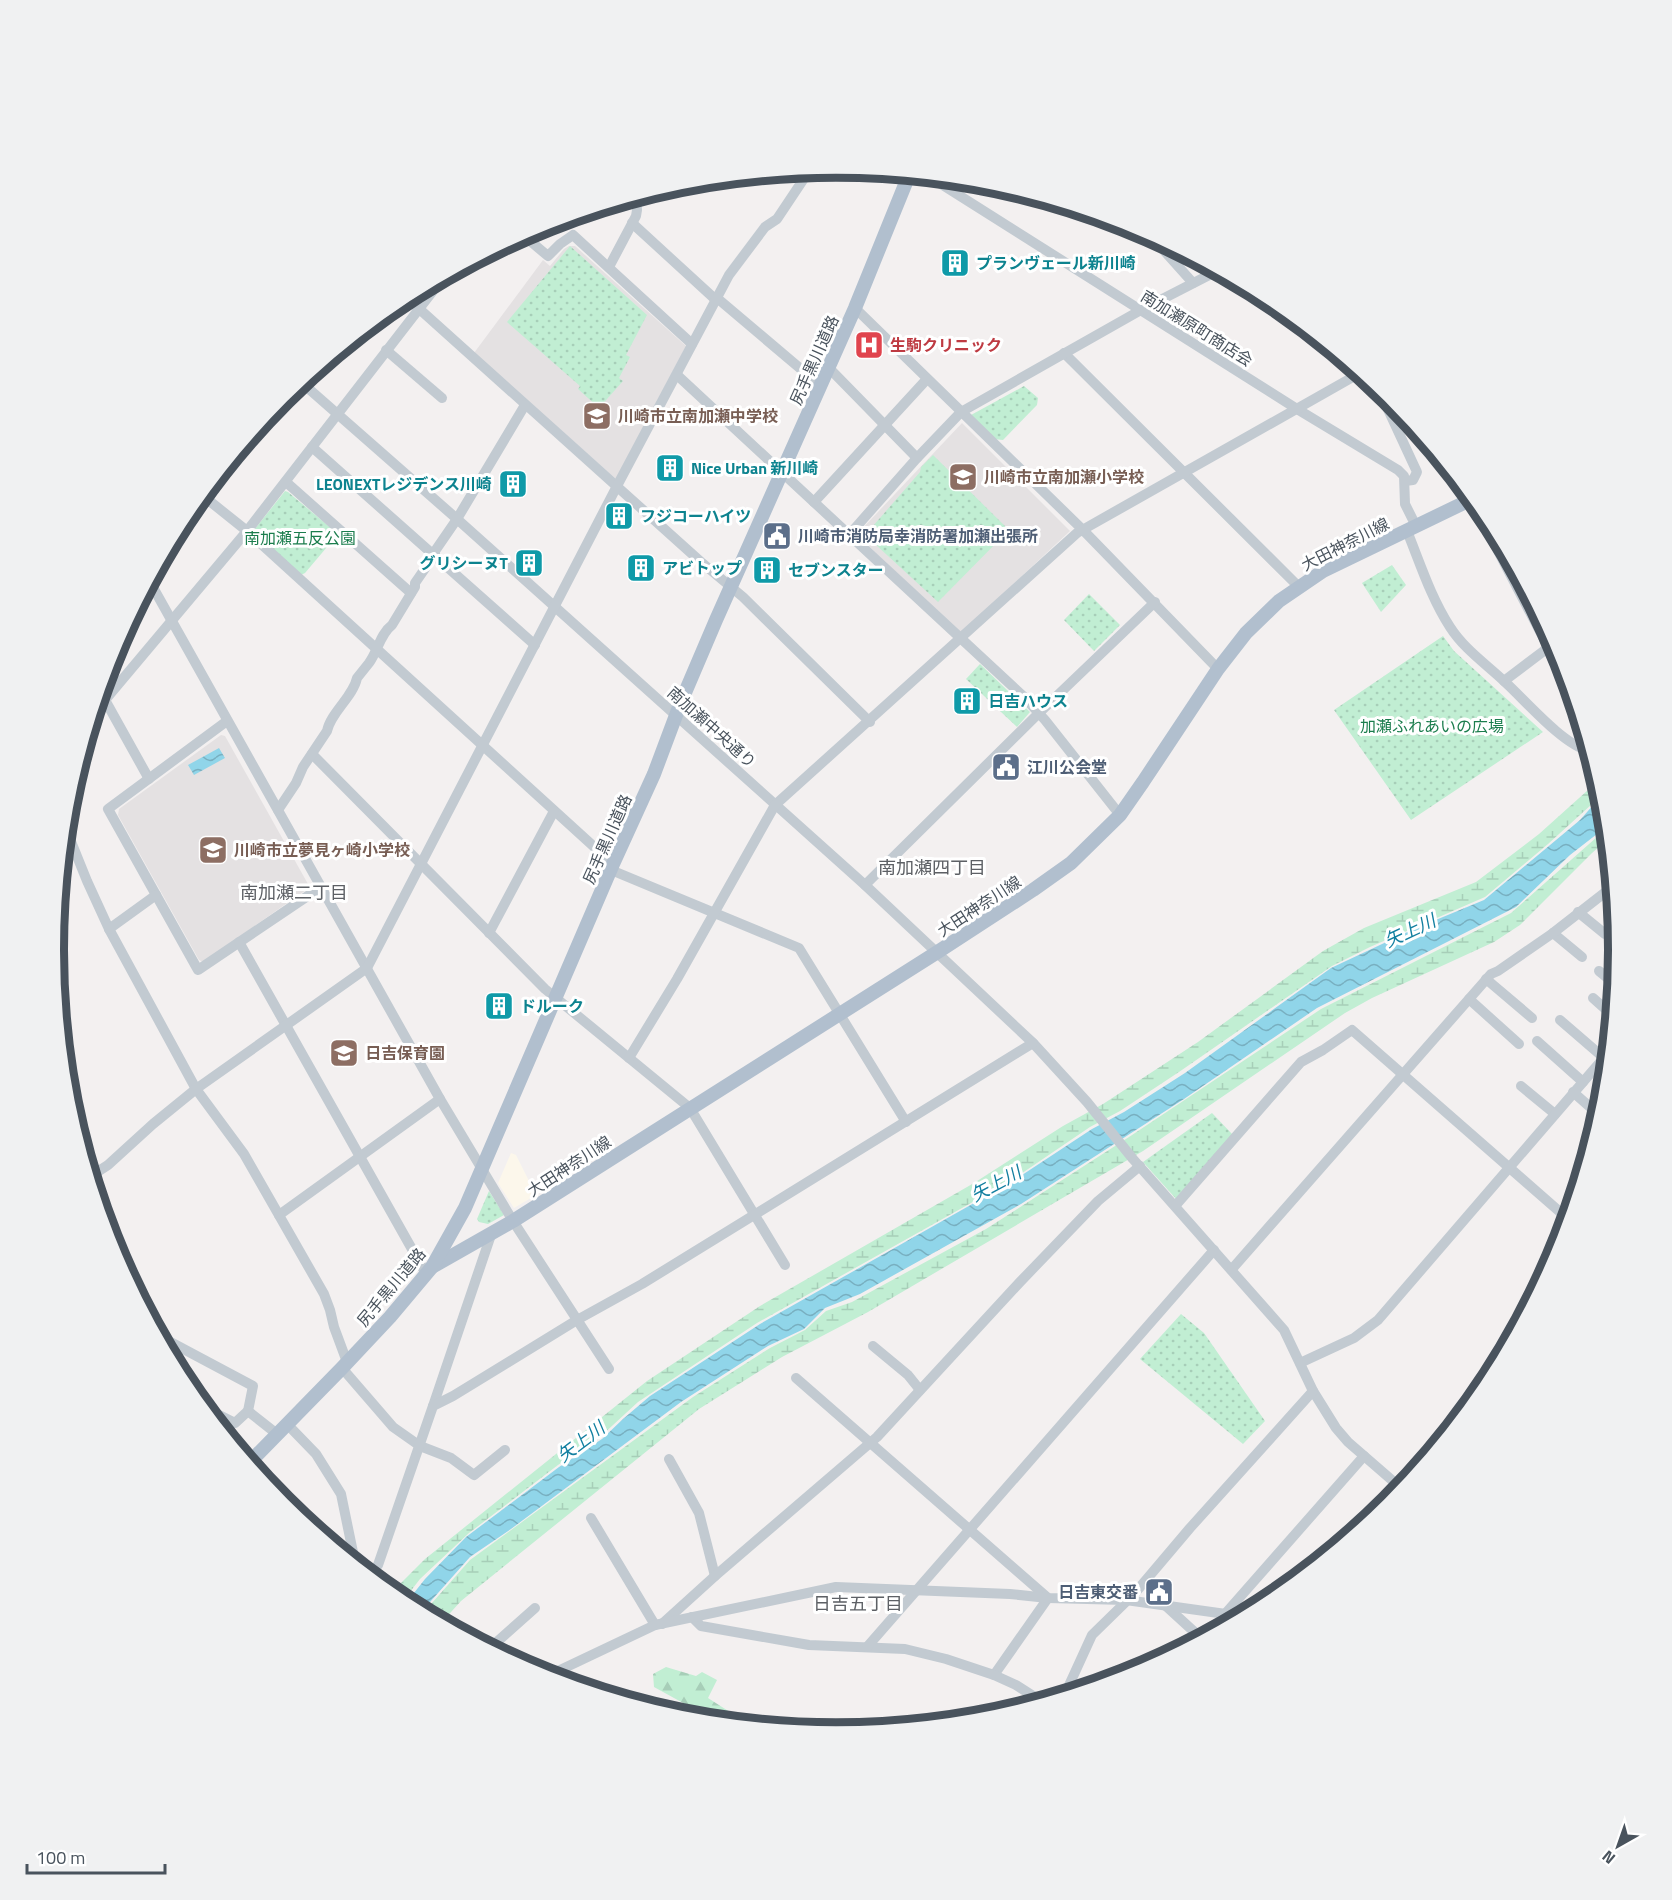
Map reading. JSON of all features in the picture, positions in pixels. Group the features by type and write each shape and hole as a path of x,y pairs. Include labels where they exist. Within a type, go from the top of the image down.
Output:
{"main road":[{"name":"尻手黒川道路","path":"255,1457 390,1317 429,1270 465,1208 654,774 712,630 855,308 906,182"},
{"name":"大田神奈川線","path":"429,1270 491,1235 936,953 1071,863 1119,815 1218,669 1246,633 1279,601 1323,571 1464,503"}],"street":[{"path":"97,1172 196,1089 367,968 716,299 735,266 765,227 777,219 803,179"},
{"name":"南加瀬原町商店会","path":"945,186 1297,409 1398,470 1404,476 1405,481"},
{"path":"609,267 632,223 637,205"},
{"path":"632,223 716,299 821,386"},
{"path":"531,242 548,256 573,235 692,344"},
{"path":"1166,253 1193,284"},
{"path":"849,535 917,458 962,412 1141,310 1209,275"},
{"path":"106,698 247,531 429,295"},
{"path":"414,305 743,597 870,722"},
{"path":"855,308 1083,530 1218,669"},
{"path":"386,351 442,398"},
{"path":"1064,353 1299,587"},
{"path":"829,368 917,458"},
{"path":"677,375 1024,697 1119,815"},
{"path":"629,1058 715,913 775,805 870,722 1068,541 1083,530 1353,377"},
{"path":"814,502 927,379"},
{"name":"南加瀬中央通り","path":"308,388 865,885 1033,1043 1284,1329 1313,1391 1336,1428 1395,1482"},
{"path":"278,810 525,405"},
{"path":"1389,412 1417,472 1413,480 1405,481 1405,504 1438,607 1451,629 1468,650 1562,736 1580,748"},
{"path":"312,447 535,645"},
{"path":"286,482 411,594"},
{"path":"209,501 247,531 554,810 612,867 799,948 906,1122"},
{"path":"154,590 482,1171 609,1369"},
{"path":"865,885 1155,602"},
{"path":"1504,681 1546,649"},
{"path":"113,680 117,685"},
{"path":"105,701 148,778"},
{"path":"227,721 108,809 198,970 321,887"},
{"path":"312,754 537,981 690,1108 785,1265"},
{"path":"489,933 554,810"},
{"path":"72,843 109,929 196,1089 243,1154 324,1294 344,1365 393,1428 420,1446 452,1458 474,1475 505,1450"},
{"path":"1232,1269 1486,979 1553,933 1605,892"},
{"path":"109,929 156,895"},
{"path":"1578,912 1605,934"},
{"path":"1553,933 1582,957"},
{"path":"239,942 360,1156 429,1270"},
{"path":"1599,971 1607,977"},
{"path":"1486,979 1532,1018"},
{"path":"1593,998 1605,1009"},
{"path":"1469,999 1519,1044"},
{"path":"1560,1020 1601,1052"},
{"path":"1176,1205 1301,1062 1352,1030 1561,1213"},
{"path":"1537,1041 1583,1082"},
{"path":"434,1406 577,1320 642,1284 1033,1043"},
{"path":"1300,1363 1354,1338 1378,1320 1599,1064"},
{"path":"1521,1086 1555,1114"},
{"path":"1574,1092 1591,1108"},
{"path":"279,1215 440,1099"},
{"path":"658,1625 870,1443 1020,1282 1137,1162"},
{"path":"376,1569 434,1406 491,1235"},
{"path":"867,1647 1214,1250"},
{"path":"172,1343 253,1386 248,1411 235,1423 221,1416"},
{"path":"873,1346 908,1375 920,1390"},
{"path":"796,1378 1048,1598"},
{"path":"1069,1685 1092,1635 1135,1593 1313,1391"},
{"path":"248,1411 282,1429 316,1454 341,1494 353,1551"},
{"path":"560,1670 658,1625 836,1587 1126,1600 1225,1614 1364,1456"},
{"path":"669,1459 699,1513 715,1576"},
{"path":"591,1518 658,1625"},
{"path":"994,1675 1048,1598"},
{"path":"1166,1606 1194,1633"},
{"path":"496,1642 535,1608"},
{"path":"692,1617 701,1626 808,1646 905,1649 994,1675 1033,1696"}],"shaded area":[{"name":"川崎市立南加瀬中学校","path":"569,246 575,246 686,346 616,479 474,353 543,260 550,266"},
{"name":"川崎市立南加瀬小学校","path":"962,423 1070,531 961,633 858,536 860,531"},
{"name":"川崎市立夢見ヶ崎小学校","path":"221,735 225,736 308,884 306,890 203,962 199,960 118,815 119,809"},
{"path":"511,1153 516,1155 536,1195 514,1208 498,1183"}],"green space":[{"path":"570,246 647,315 626,355 630,357 619,378 623,381 599,408 578,389 580,386 507,322"},
{"path":"1024,386 1038,398 1037,405 1003,440 993,439 971,415"},
{"path":"933,455 1009,530 938,602 875,544 873,526"},
{"name":"南加瀬五反公園","path":"285,491 338,534 301,575 254,530"},
{"path":"1392,565 1406,585 1381,612 1362,583"},
{"path":"1089,594 1120,625 1094,651 1064,620"},
{"name":"加瀬ふれあいの広場","path":"1443,636 1454,651 1543,732 1411,820 1334,710"},
{"path":"980,664 1030,712 1017,727 966,679"},
{"path":"1590,788 1594,803 1485,897 1332,966 1179,1072 1120,1111 1090,1127 1012,1180 757,1323 638,1402 600,1437 558,1465 469,1533 420,1579 410,1593 399,1585 425,1559 647,1381 760,1306 974,1183 1063,1126 1103,1104 1198,1042 1323,951 1364,928 1476,882 1539,834"},
{"path":"1599,835 1600,846 1520,925 1494,942 1372,998 1345,1013 1143,1151 868,1312 782,1357 699,1409 461,1601 447,1616 430,1605 470,1560 693,1397 770,1348 805,1330 826,1311 852,1302 986,1229 1321,1009 1511,913"},
{"path":"1212,1113 1233,1135 1177,1200 1143,1162"},
{"path":"489,1191 504,1215 488,1224 479,1222 477,1219"},
{"path":"1181,1314 1204,1333 1265,1421 1243,1444 1140,1359"},
{"path":"666,1667 696,1676 702,1672 717,1680 708,1698 734,1715 693,1708 654,1687 653,1674"}],"water":[{"path":"219,748 225,758 194,775 188,765"},
{"name":"矢上川","path":"1594,804 1598,833 1570,855 1516,907 1317,1008 1184,1099 1021,1204 860,1294 825,1308 804,1329 768,1346 681,1402 470,1557 428,1604 413,1595 466,1537 559,1467 602,1439 650,1396 760,1324 1013,1181 1092,1129 1124,1112 1185,1073 1331,968 1414,929 1484,900 1580,820"}],"place":[{"name":"プランヴェール新川崎","path":"955,263"},
{"name":"生駒クリニック","path":"869,345"},
{"name":"川崎市立南加瀬中学校","path":"597,416"},
{"name":"Nice Urban 新川崎","path":"670,468"},
{"name":"川崎市立南加瀬小学校","path":"963,477"},
{"name":"LEONEXTレジデンス川崎","path":"513,484"},
{"name":"フジコーハイツ","path":"619,516"},
{"name":"川崎市消防局幸消防署加瀬出張所","path":"777,536"},
{"name":"グリシーヌT","path":"529,563"},
{"name":"アビトップ","path":"641,568"},
{"name":"セブンスター","path":"767,570"},
{"name":"日吉ハウス","path":"967,701"},
{"name":"江川公会堂","path":"1006,767"},
{"name":"川崎市立夢見ヶ崎小学校","path":"213,850"},
{"name":"ドルーク","path":"499,1006"},
{"name":"日吉保育園","path":"344,1053"},
{"name":"日吉東交番","path":"1159,1592"}],"district":[{"name":"南加瀬四丁目","path":"932,868"},
{"name":"南加瀬二丁目","path":"294,893"},
{"name":"日吉五丁目","path":"858,1604"}]}
